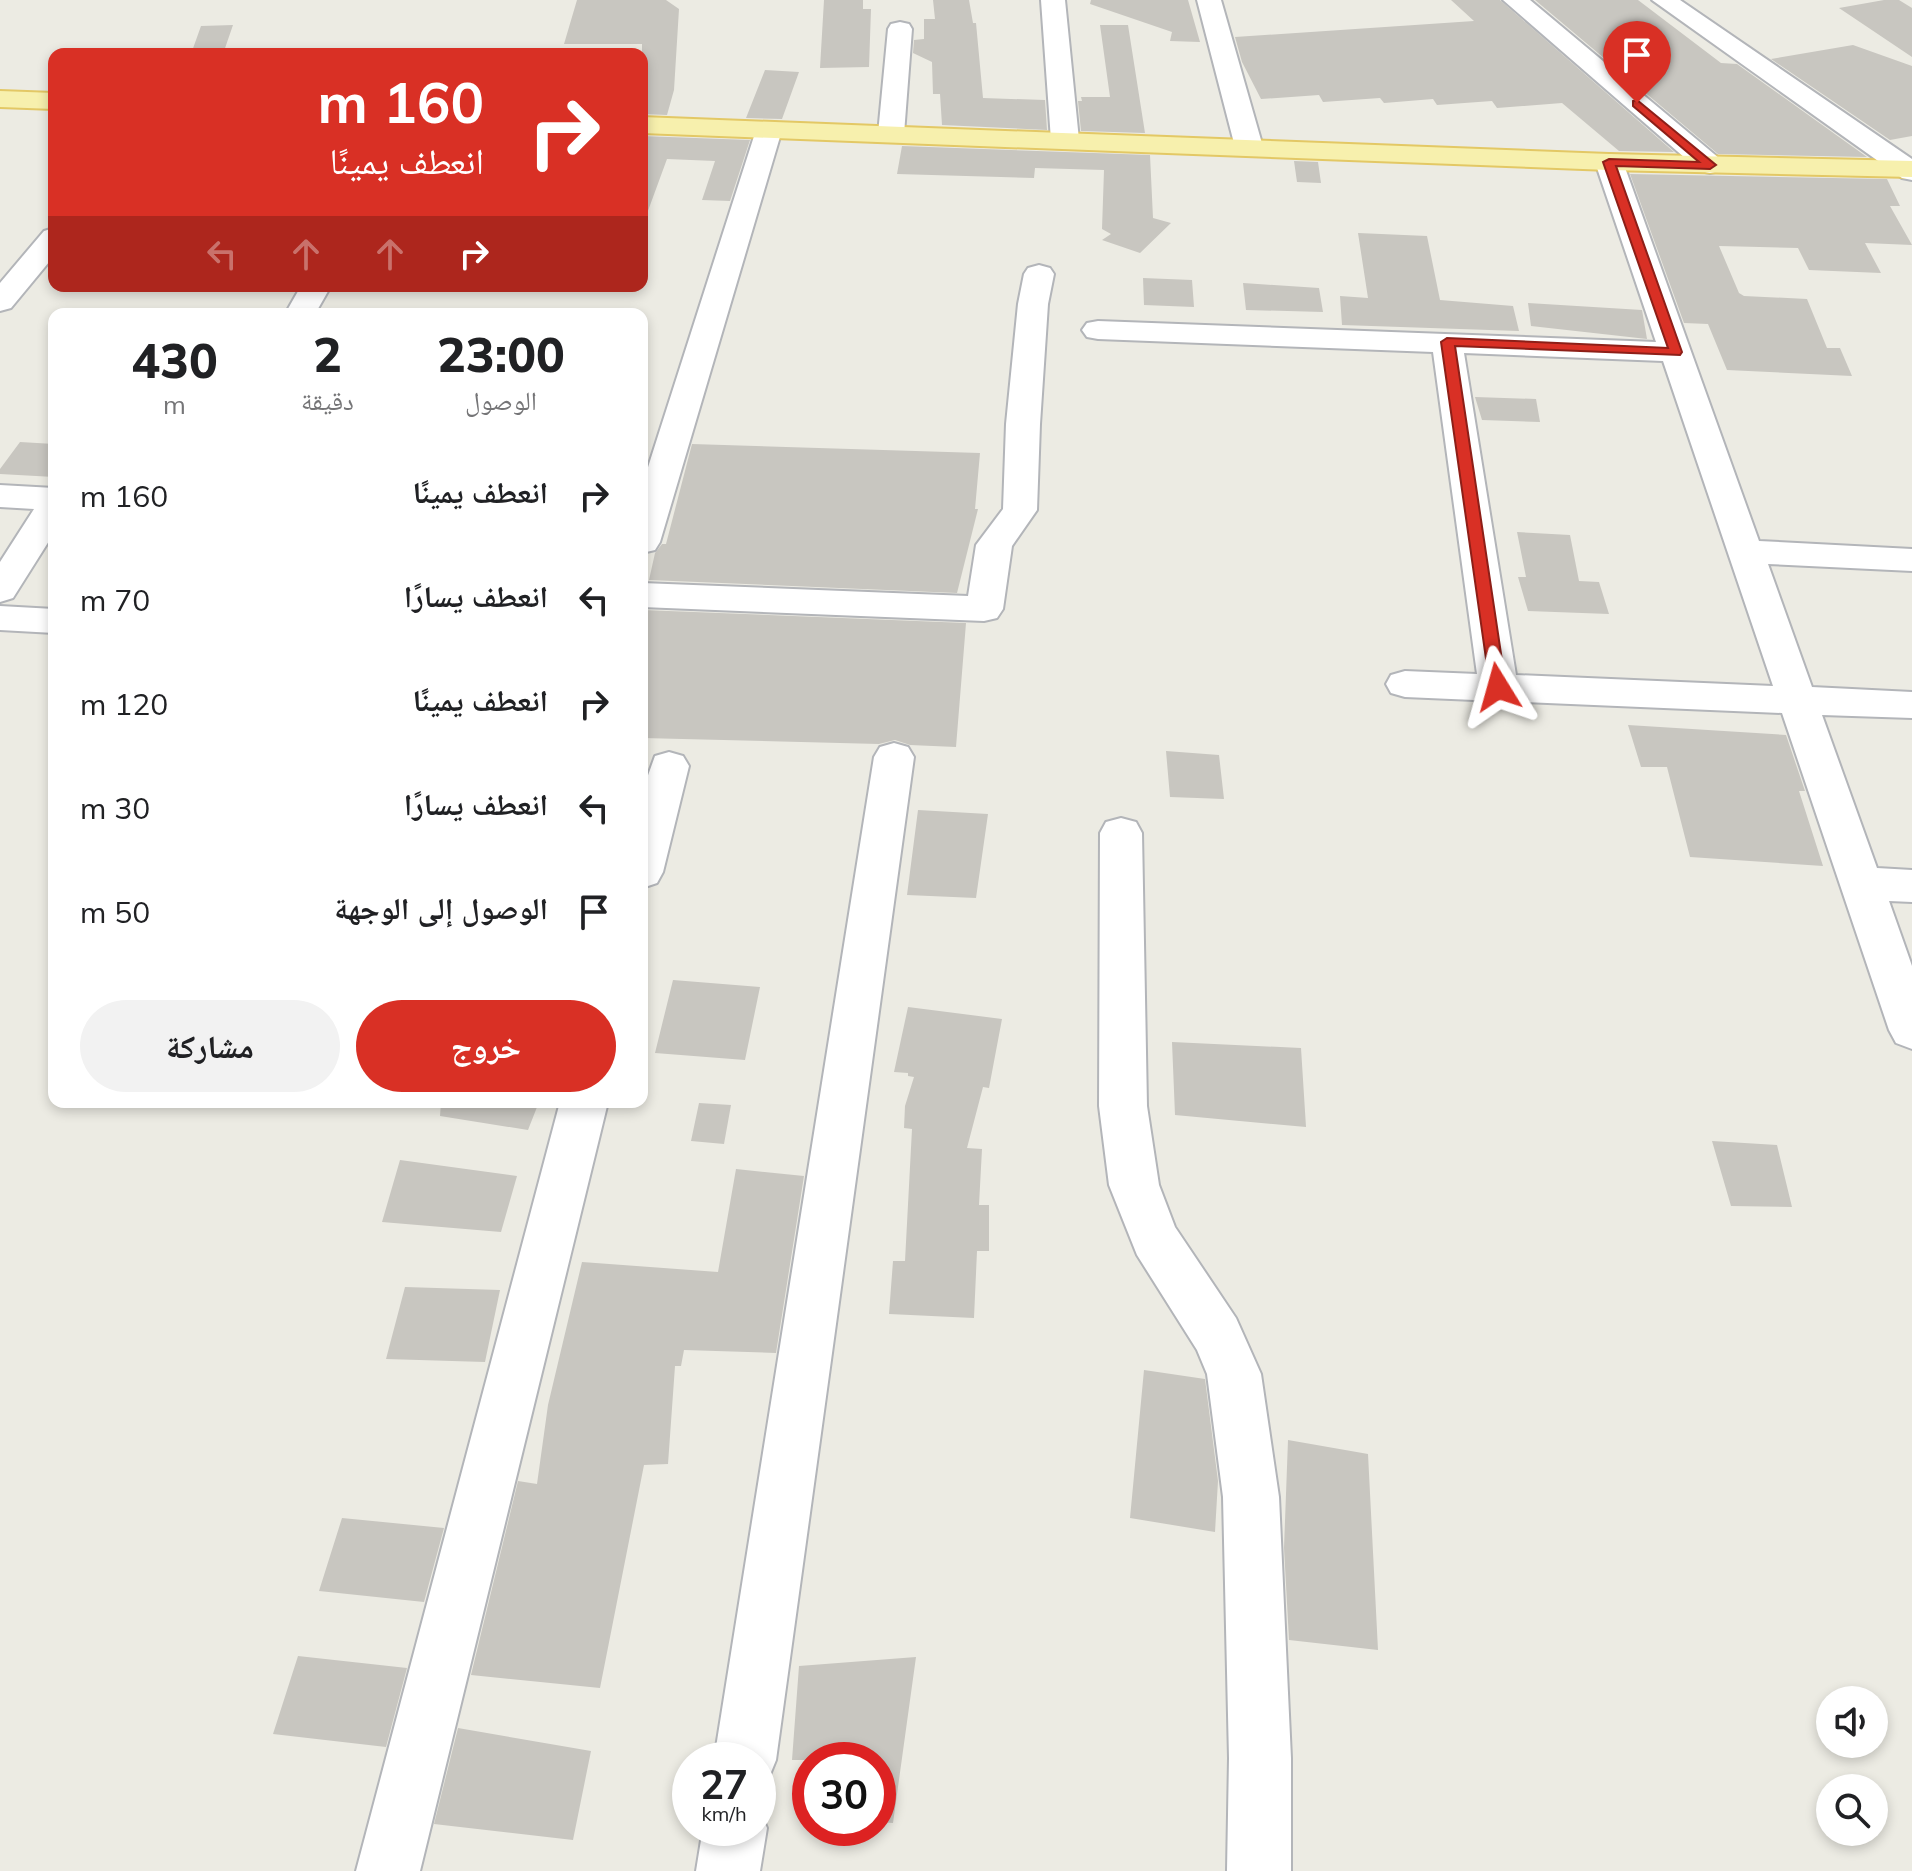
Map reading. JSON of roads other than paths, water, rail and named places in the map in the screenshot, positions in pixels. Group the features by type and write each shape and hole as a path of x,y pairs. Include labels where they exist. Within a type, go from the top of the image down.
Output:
{"main road":[{"path":"0,99 48,101"},
{"path":"648,125 1609,162 1911,170"}],"street":[{"path":"1053,0 1065,140"},
{"path":"1209,0 1249,147"},
{"path":"1515,0 1710,165"},
{"path":"1664,0 1911,170"},
{"path":"891,134 900,29"},
{"path":"648,523 769,130"},
{"path":"1609,162 1912,1030"},
{"path":"0,302 48,244"},
{"path":"648,595 984,609 994,545 1020,510 1023,424 1033,304 1039,274"},
{"path":"1098,330 1676,352"},
{"path":"1447,342 1498,687"},
{"path":"0,496 48,501"},
{"path":"0,590 48,512"},
{"path":"1745,552 1912,560"},
{"path":"0,618 48,621"},
{"path":"1405,684 1912,705"},
{"path":"748,1742 894,757"},
{"path":"648,848 669,766"},
{"path":"1121,833 1123,1106 1134,1185 1155,1239 1217,1335 1234,1374 1251,1497 1260,1758 1259,1871"},
{"path":"1861,883 1912,886"},
{"path":"388,1871 582,1108"},
{"path":"728,1871 732,1846"}]}
